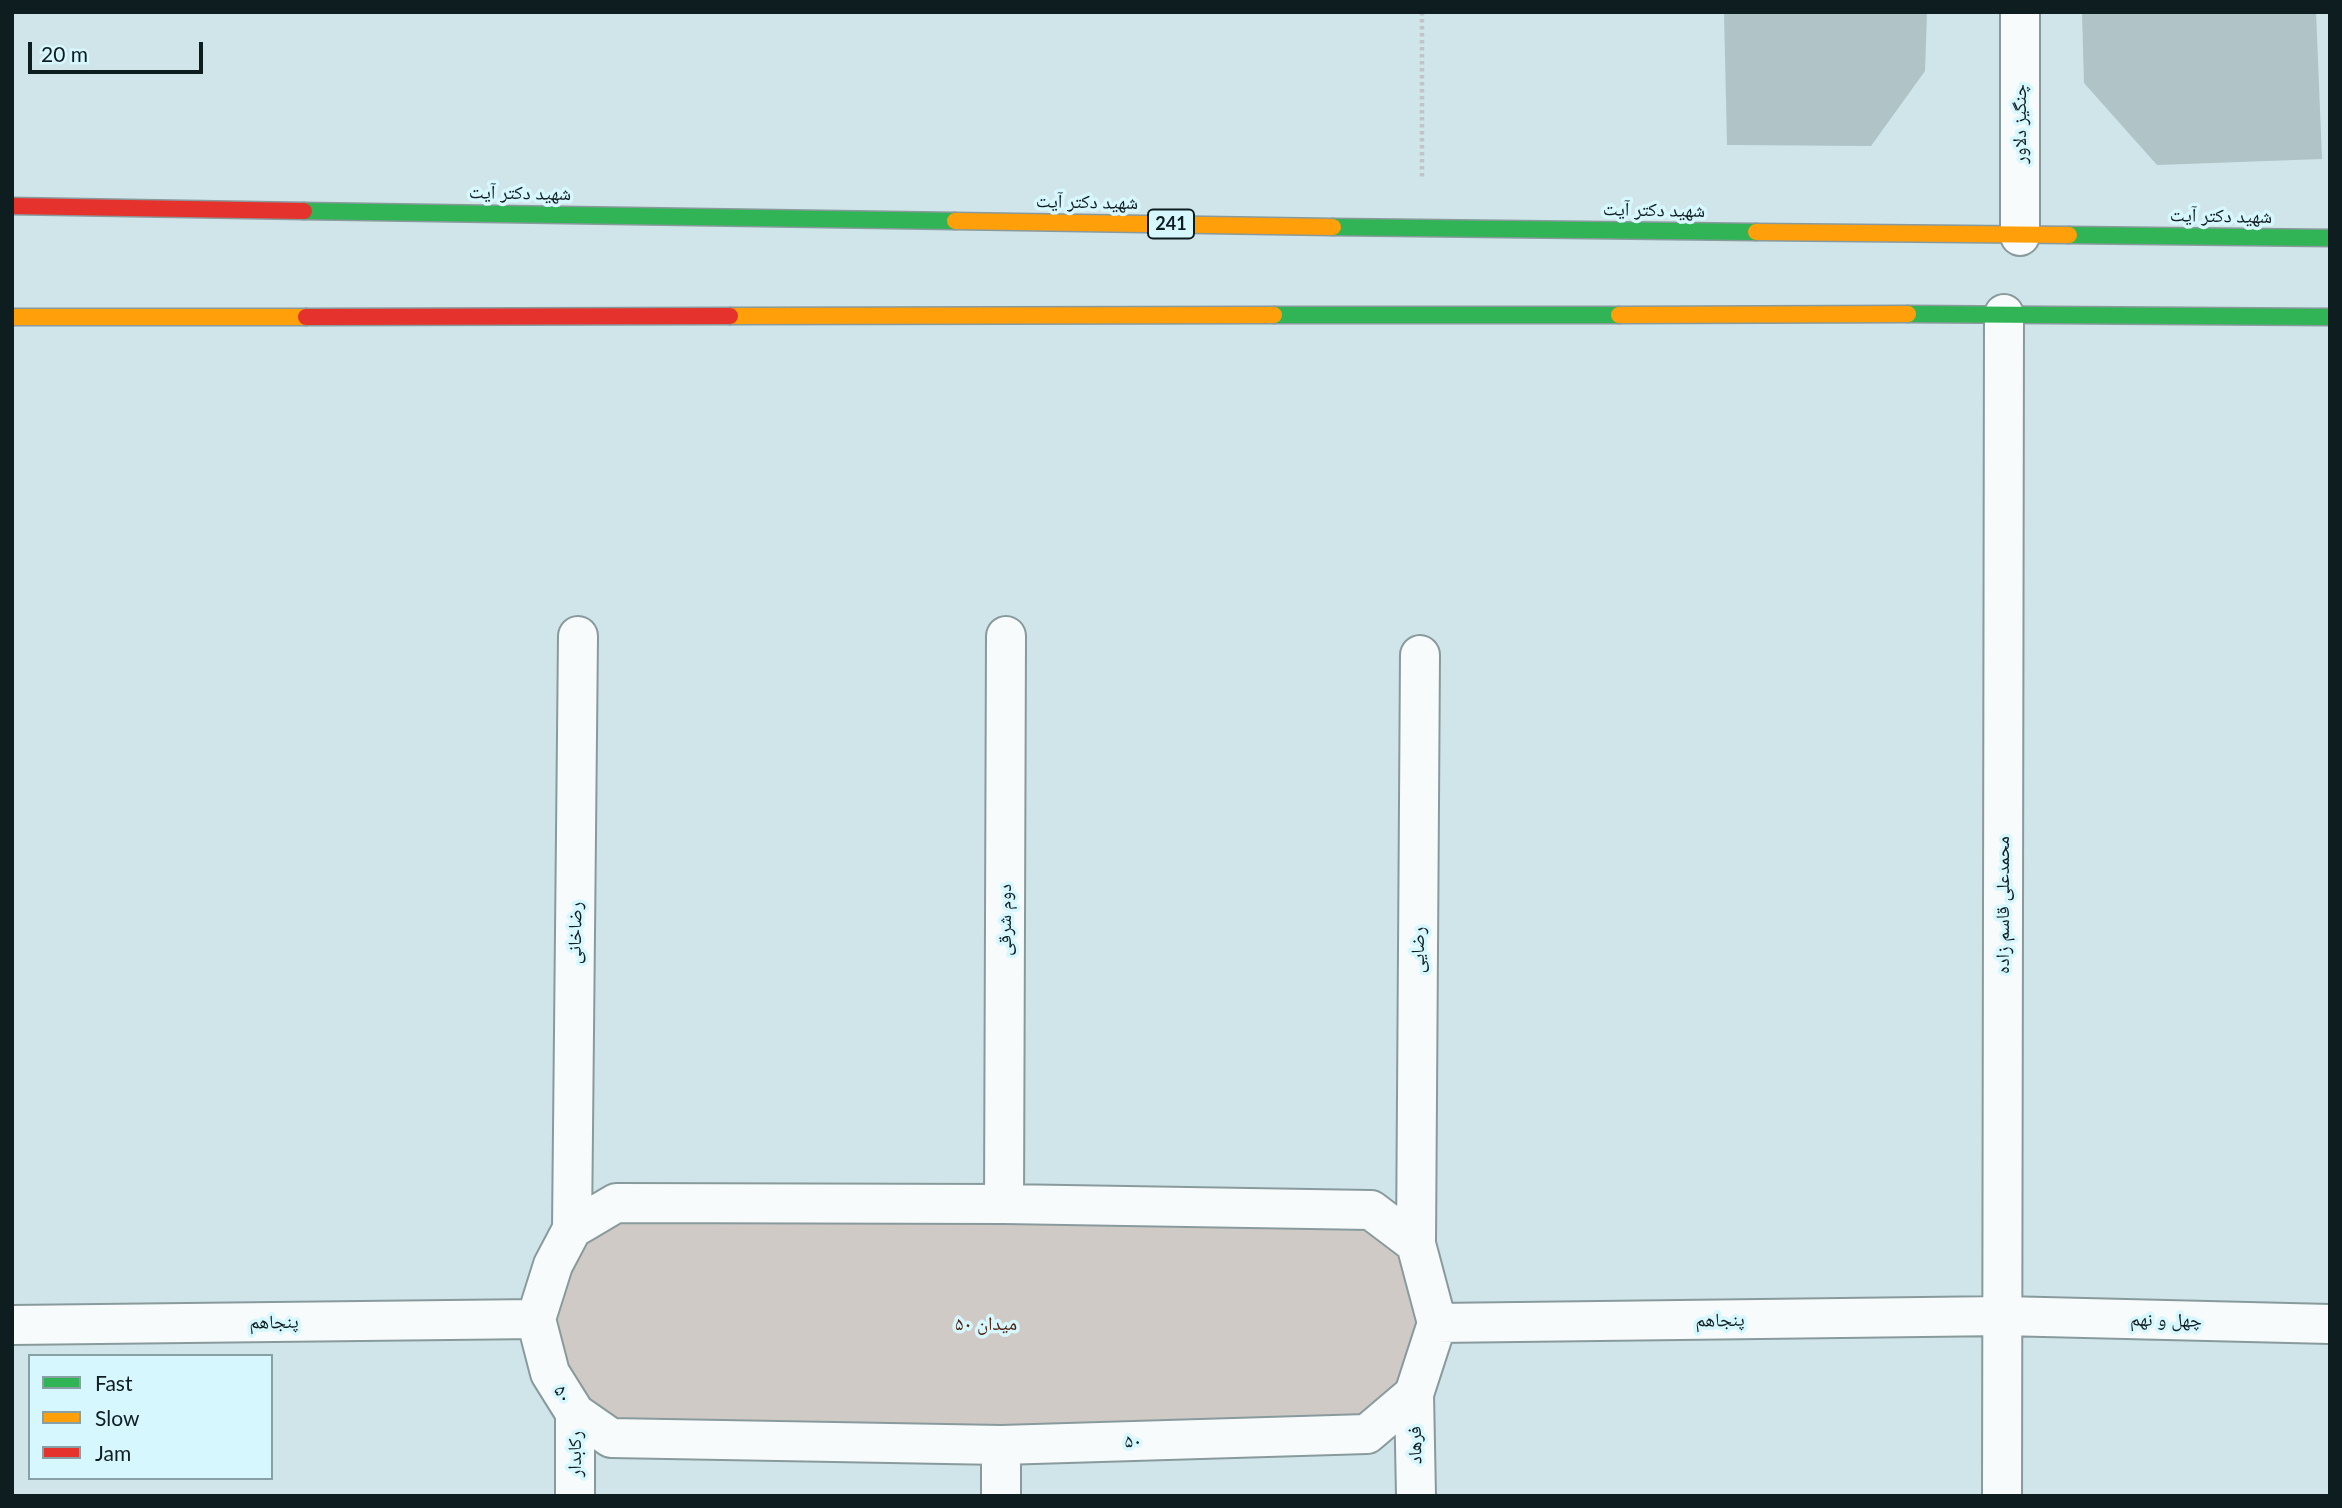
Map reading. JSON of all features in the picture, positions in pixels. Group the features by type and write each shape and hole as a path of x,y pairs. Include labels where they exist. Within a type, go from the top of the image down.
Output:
{"main road":[{"name":"شهید دکتر آیت","path":"12,206 1422,228 2330,238"},
{"path":"12,317 2004,314 2330,317"}],"street":[{"name":"چنگیز دلاور","path":"2020,12 2020,236"},
{"name":"محمدعلی قاسم زاده","path":"2002,1496 2004,314"},
{"name":"رضاخانی","path":"572,1230 578,636"},
{"name":"دوم شرقی","path":"1004,1204 1006,636"},
{"name":"رضایی","path":"1416,1244 1420,655"},
{"path":"536,1319 554,1265 572,1230 615,1203 1004,1204 1371,1210 1416,1244 1437,1323 1414,1394"},
{"name":"پنجاهم","path":"1437,1323 2003,1316"},
{"name":"چهل و نهم","path":"2003,1316 2330,1324"},
{"name":"پنجاهم","path":"12,1325 536,1319"},
{"name":"۵۰","path":"536,1319 550,1373 575,1413 611,1438 1001,1445 1367,1434 1414,1394"},
{"name":"فرهاد","path":"1414,1394 1416,1496"},
{"name":"رکابدار","path":"575,1413 575,1496"},
{"path":"1001,1445 1001,1496"}],"path":[{"path":"1422,12 1422,228"}],"green space":[{"name":"میدان ۵۰","path":"616,1203 1371,1210 1416,1244 1437,1323 1367,1434 611,1438 550,1373 551,1275"}],"building":[{"path":"1724,12 1927,12 1925,71 1871,146 1727,145"},
{"path":"2082,12 2316,12 2322,159 2157,165 2084,83"}],"traffic: fast":[{"path":"304,211 955,221"},
{"path":"1333,227 1756,232"},
{"path":"2069,235 2330,238"},
{"path":"1908,314 2330,317"},
{"path":"1274,315 1619,315"}],"traffic: slow":[{"path":"955,221 1333,227"},
{"path":"1756,232 2069,235"},
{"path":"1619,315 1908,314"},
{"path":"730,316 1274,315"},
{"path":"12,317 306,317"}],"traffic: jam":[{"path":"12,206 304,211"},
{"path":"306,317 730,316"}]}
